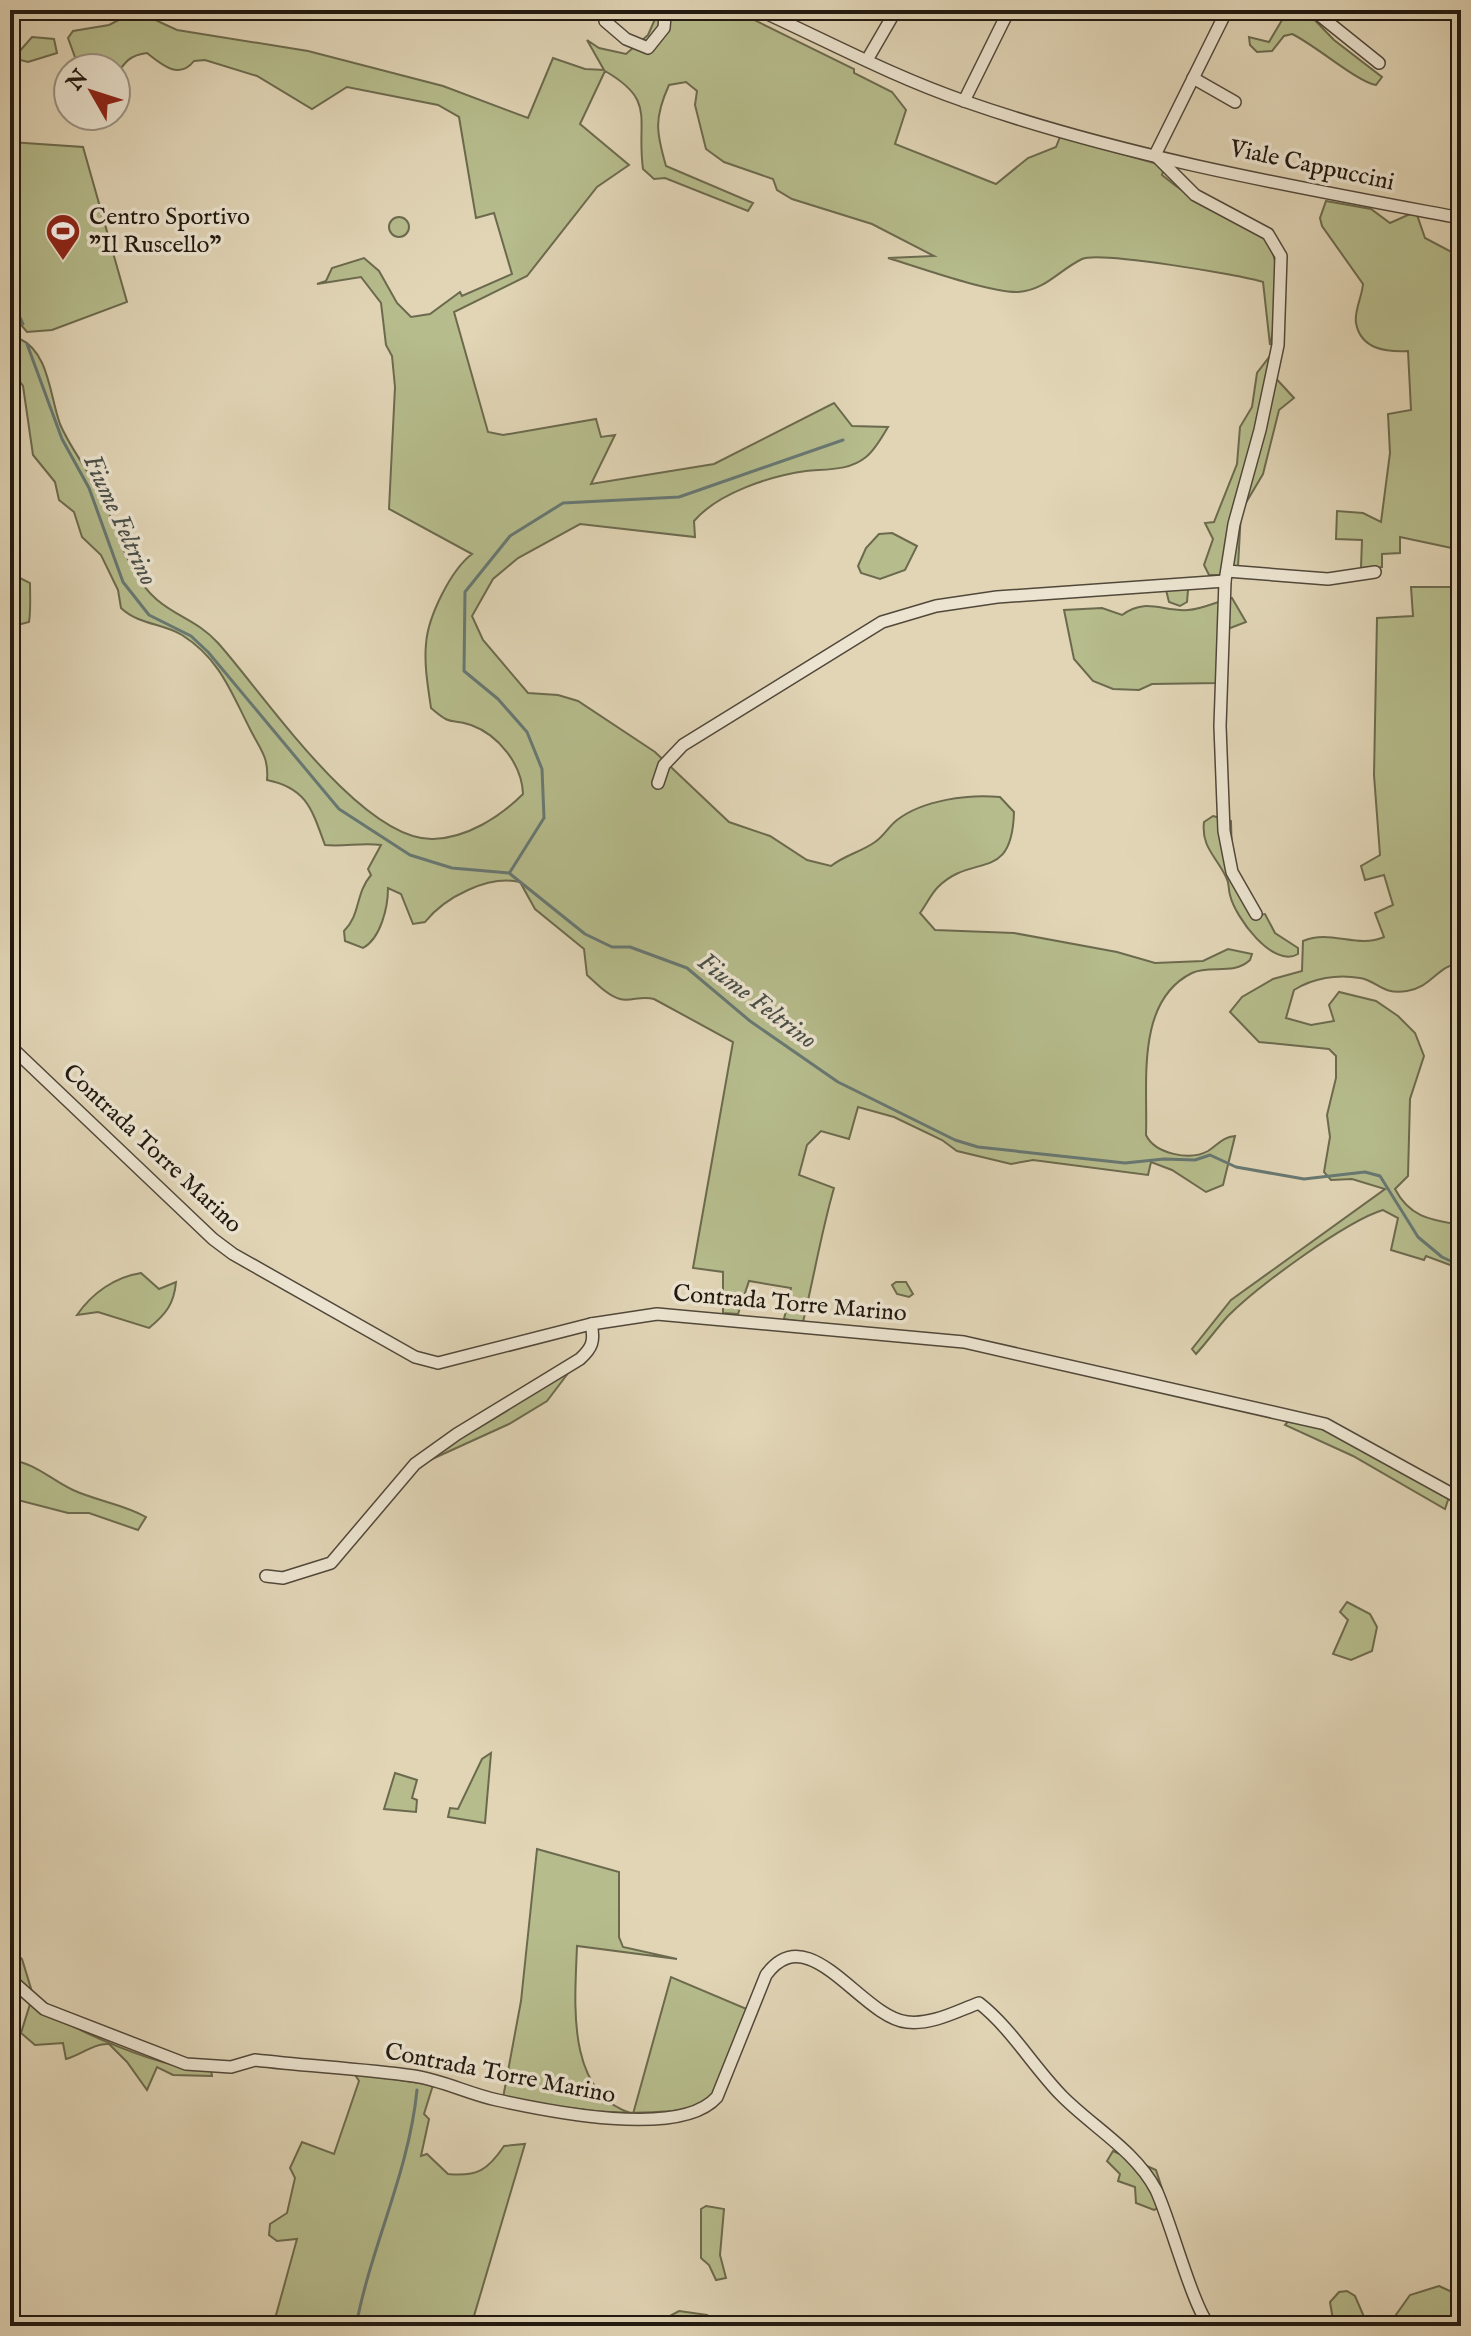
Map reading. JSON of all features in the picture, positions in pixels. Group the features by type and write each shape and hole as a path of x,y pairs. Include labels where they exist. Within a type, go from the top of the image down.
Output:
{"street":[{"path":"605,21 626,39 648,48 664,28 665,16 660,10"},
{"path":"867,60 896,10"},
{"path":"964,101 1009,10"},
{"path":"1227,10 1155,155 1195,195 1268,234 1281,256 1278,345 1260,430 1234,524 1226,576 1220,726 1224,831 1232,872 1256,914"},
{"path":"1313,10 1379,63"},
{"name":"Viale Cappuccini","path":"768,12 867,60 964,101 1155,155 1461,218"},
{"path":"1193,78 1235,102"},
{"path":"658,783 664,765 683,745 882,622 936,606 997,597 1226,576 1328,579 1375,572"},
{"name":"Contrada Torre Marino","path":"10,1046 213,1239 233,1254 415,1357 438,1363 591,1324 657,1314 964,1342 1325,1424 1461,1499"},
{"path":"266,1576 283,1578 331,1563 415,1464 457,1434 580,1359 591,1348 594,1337 591,1324"},
{"name":"Contrada Torre Marino","path":"10,1979 44,2009 186,2064 231,2067 255,2060 417,2077 499,2101 628,2120 689,2115 707,2108 717,2097 766,1975 776,1961 786,1956 810,1958 886,2016 906,2022 930,2021 979,2003 993,2014 1061,2095 1142,2169 1155,2187 1174,2232 1197,2302 1210,2326"}],"green space":[{"path":"659,10 734,10 854,69 854,73 892,92 906,110 895,144 996,184 1028,158 1056,147 1060,137 1158,164 1164,168 1162,175 1185,192 1263,237 1270,246 1276,273 1275,321 1270,345 1263,282 1250,279 1171,265 1094,257 1074,263 1037,288 1018,292 954,279 888,258 934,256 872,224 792,199 777,190 773,179 724,162 706,149 695,105 697,91 686,82 669,85 661,107 659,134 666,166 753,203 748,211 665,178 654,179 643,169 638,102 632,92 605,71 580,124 629,165 597,187 527,276 454,312 488,432 503,435 596,419 601,437 615,435 591,484 714,464 834,403 852,426 888,427 869,454 852,465 777,477 730,494 694,521 695,537 580,524 518,558 493,579 472,616 483,640 528,693 558,695 578,701 655,752 729,822 770,836 807,860 831,866 875,842 897,820 920,808 960,798 1000,797 1014,812 1012,834 1006,849 998,858 951,877 935,890 920,913 935,930 1014,933 1117,952 1155,963 1203,961 1228,949 1252,954 1250,960 1236,968 1192,973 1174,986 1161,1003 1148,1045 1146,1135 1157,1147 1183,1155 1201,1154 1235,1136 1223,1185 1206,1192 1172,1170 1151,1162 1148,1175 1033,1160 1011,1164 957,1151 942,1140 894,1117 858,1107 849,1139 821,1131 807,1145 799,1175 834,1188 803,1322 784,1319 791,1288 749,1281 738,1314 723,1313 723,1272 693,1268 733,1042 654,999 624,1000 607,992 587,975 584,949 535,909 520,882 494,882 468,890 444,904 425,922 413,924 401,894 388,888 385,913 374,937 363,948 345,941 344,931 353,918 362,889 371,875 368,869 381,845 325,845 311,811 300,795 267,780 263,753 223,677 206,655 182,635 135,618 121,608 118,590 101,555 82,537 74,512 59,500 55,482 33,455 23,386 10,368 10,355 20,339 30,345 43,364 60,424 102,497 128,560 143,584 163,605 218,643 287,728 345,791 375,816 405,833 433,839 446,838 482,825 523,794 522,783 507,752 491,736 471,725 448,720 431,708 426,660 428,633 436,607 456,571 472,554 389,509 395,387 381,303 361,277 317,284 326,281 332,268 364,258 379,271 397,303 411,317 430,314 460,292 462,296 512,274 494,213 476,218 459,117 438,105 347,87 312,109 257,76 205,60 194,61 188,67 176,70 147,53 132,58 132,52 73,52 68,38 73,31 109,25 136,11 177,30 308,51 443,86 528,118 553,58 585,69 604,70 587,40 599,48 626,54 648,35"},
{"path":"1288,10 1305,10 1334,40 1382,77 1376,85 1358,77 1292,34 1284,36 1272,51 1257,52 1250,45 1249,37 1269,42"},
{"path":"32,37 54,39 57,52 28,62 20,60 18,53"},
{"name":"Centro Sportivo \"Il Ruscello\"","path":"10,142 83,147 127,302 52,330 27,332 10,312"},
{"path":"1326,201 1371,209 1390,223 1410,214 1417,215 1425,238 1461,257 1461,550 1400,537 1400,553 1382,554 1382,567 1361,568 1362,540 1336,539 1337,511 1363,513 1381,522 1390,453 1388,414 1411,410 1408,351 1376,348 1359,332 1356,318 1363,284 1322,226 1320,218"},
{"path":"399,217 406,220 409,227 406,234 399,237 392,234 389,227 392,220"},
{"path":"1270,356 1271,373 1294,398 1279,410 1263,474 1241,511 1238,567 1231,565 1229,575 1209,575 1204,565 1213,539 1205,523 1214,522 1237,464 1240,427 1252,407 1257,373"},
{"path":"892,533 917,546 905,570 880,579 861,573 858,566 866,548 879,534"},
{"path":"18,577 30,583 29,622 10,627 10,583"},
{"path":"1184,585 1188,590 1187,602 1180,606 1169,602 1165,586"},
{"path":"1411,587 1461,587 1461,962 1407,991 1391,991 1351,977 1317,980 1294,990 1286,1018 1311,1025 1334,1021 1329,1005 1339,992 1376,1001 1415,1033 1424,1056 1410,1099 1408,1176 1395,1189 1415,1212 1461,1225 1461,1269 1426,1256 1424,1260 1391,1250 1398,1218 1383,1210 1347,1227 1280,1273 1228,1316 1196,1354 1192,1349 1231,1300 1385,1189 1352,1179 1331,1180 1324,1172 1330,1137 1327,1115 1336,1078 1336,1056 1329,1049 1259,1042 1230,1012 1242,997 1273,979 1302,971 1303,941 1324,937 1364,941 1384,937 1375,913 1393,905 1384,875 1365,880 1361,866 1380,855 1374,775 1377,618 1413,616"},
{"path":"1232,598 1246,622 1225,630 1219,683 1152,684 1139,690 1113,689 1093,681 1074,659 1064,610 1102,608 1122,615 1139,607 1188,610"},
{"path":"1213,816 1231,821 1232,859 1253,910 1258,915 1265,914 1275,933 1298,948 1298,954 1288,957 1267,948 1239,916 1227,880 1205,838 1204,822"},
{"path":"141,1273 159,1289 176,1282 168,1308 149,1328 98,1312 77,1315 105,1287"},
{"path":"906,1282 913,1294 909,1297 897,1294 892,1285"},
{"path":"572,1368 547,1401 509,1424 419,1465 464,1432"},
{"path":"1290,1419 1326,1429 1449,1497 1445,1509 1353,1456 1285,1425"},
{"path":"10,1460 36,1468 73,1490 146,1517 138,1530 89,1513 68,1513 10,1498"},
{"path":"1347,1602 1370,1614 1377,1627 1372,1651 1351,1660 1333,1654 1348,1620 1340,1612"},
{"path":"491,1753 485,1823 448,1817 450,1808 458,1809 482,1759"},
{"path":"395,1773 417,1780 412,1798 417,1800 416,1812 384,1809"},
{"path":"537,1849 619,1872 619,1937 623,1947 677,1959 577,1946 576,2018 585,2067 595,2087 611,2103 630,2113 503,2098 521,2001"},
{"path":"10,1948 22,1959 33,1995 10,1977"},
{"path":"671,1977 749,2010 708,2106 633,2113"},
{"path":"31,2001 68,2024 118,2046 169,2064 211,2070 212,2076 173,2075 157,2067 147,2090 127,2062 109,2044 98,2045 66,2059 63,2043 35,2045 21,2033"},
{"path":"354,2073 433,2085 424,2114 429,2119 421,2156 427,2154 448,2174 474,2173 493,2161 504,2146 525,2144 471,2326 273,2326 297,2239 277,2241 269,2235 270,2224 287,2213 295,2178 290,2168 302,2142 334,2154 359,2081"},
{"path":"1113,2151 1156,2170 1167,2204 1154,2210 1136,2203 1135,2187 1118,2181 1120,2174 1107,2161"},
{"path":"706,2206 724,2209 720,2255 726,2278 716,2280 709,2265 701,2258 701,2209"},
{"path":"1439,2286 1461,2296 1461,2326 1430,2326 1413,2321 1408,2326 1388,2326 1410,2295"},
{"path":"1347,2291 1355,2296 1368,2326 1334,2326 1330,2302 1339,2292"},
{"path":"679,2311 707,2315 714,2320 698,2326 625,2326 655,2324"}],"waterway":[{"name":"Fiume Feltrino","path":"10,297 23,324"},
{"name":"Fiume Feltrino","path":"27,344 62,439 89,488 123,582 149,615 191,636 208,652 339,809 410,855 452,868 509,873 585,934 612,947 630,947 687,968 750,1021 838,1082 955,1140 978,1147 1125,1163 1195,1160 1210,1155 1236,1167 1304,1179 1365,1172 1380,1176 1418,1237 1442,1257 1461,1266"},
{"path":"510,872 544,818 542,769 527,732 498,699 464,671 465,592 510,536 563,503 679,497 843,440"},
{"path":"356,2326 406,2150 417,2090"}],"place":[{"name":"Centro Sportivo \"Il Ruscello\"","path":"63,262"}]}
